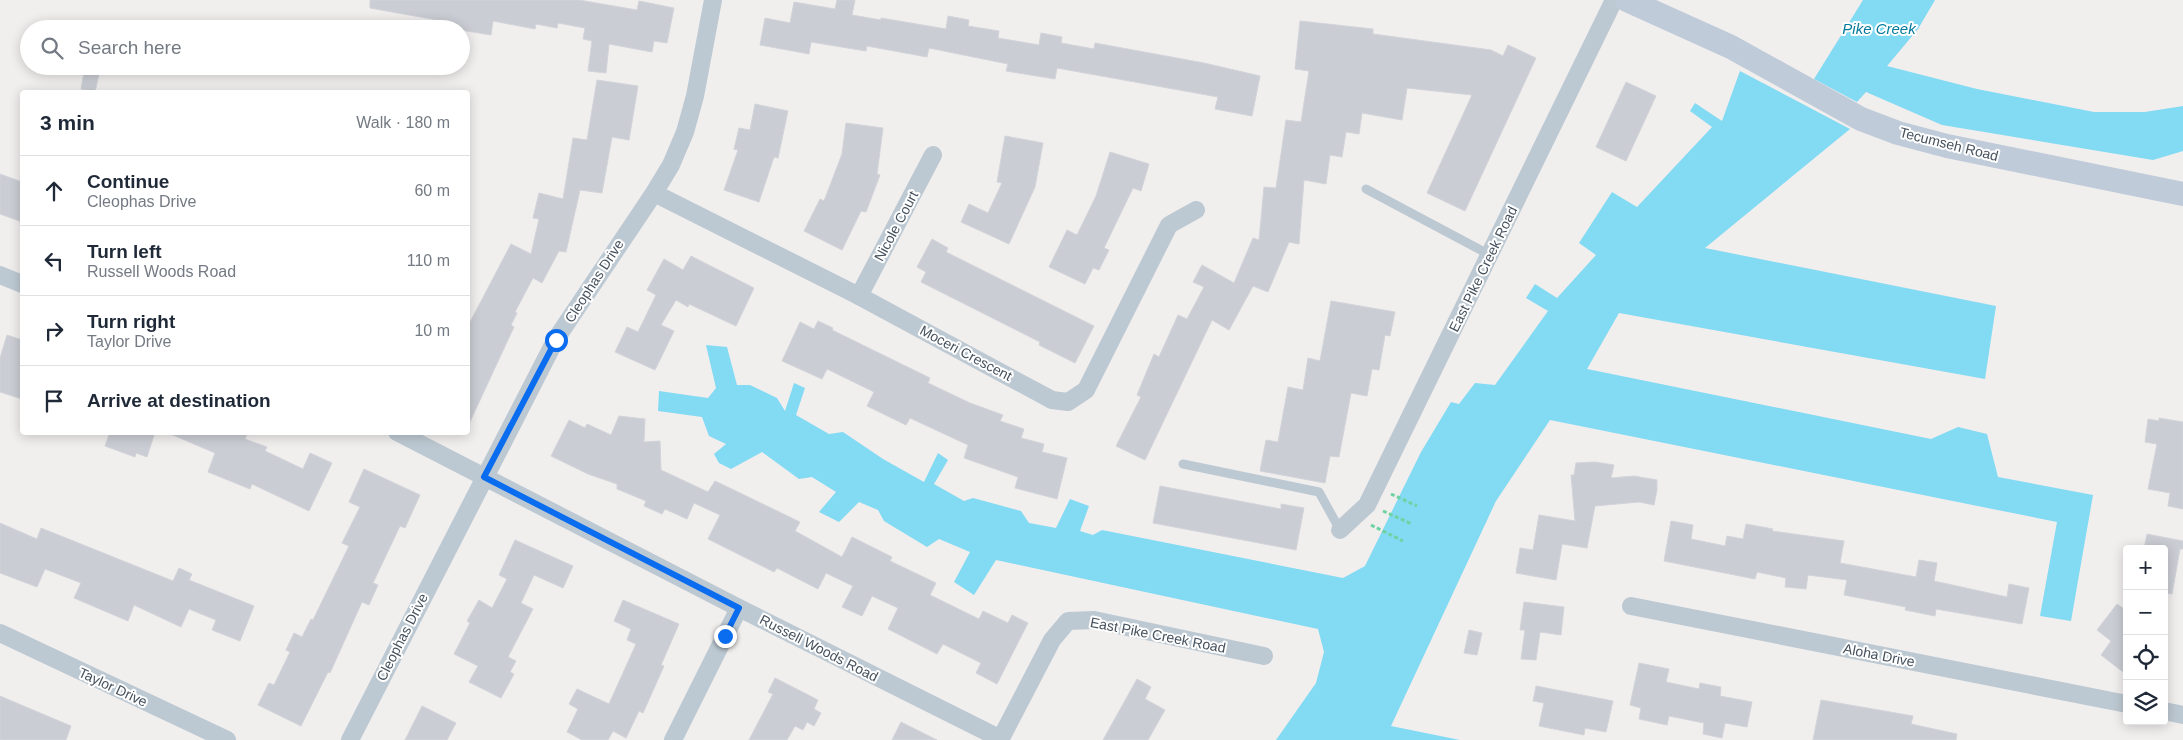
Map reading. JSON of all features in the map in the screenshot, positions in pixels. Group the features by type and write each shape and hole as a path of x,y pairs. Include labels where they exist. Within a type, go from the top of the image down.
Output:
{"main road":[{"name":"Tecumseh Road","path":"1627,0 1731,47 1862,119 1898,133 1947,146 2183,194"}],"street":[{"name":"Cleophas Drive","path":"350,740 556,340 654,193 671,164 684,132 695,96 713,0"},
{"name":"East Pike Creek Road","path":"1340,530 1367,506 1614,0"},
{"name":"Nicole Court","path":"859,296 933,155"},
{"name":"Moceri Crescent","path":"654,193 859,296 1052,400 1068,402 1086,390 1169,225 1196,210"},
{"path":"0,275 20,283"},
{"name":"Russell Woods Road","path":"403,435 1001,740"},
{"name":"Aloha Drive","path":"1631,606 2123,703"},
{"path":"673,740 739,608"},
{"name":"East Pike Creek Road","path":"1001,740 1052,640 1068,621 1094,620 1264,656"},
{"name":"Taylor Drive","path":"0,633 227,740"},
{"path":"2168,712 2183,715"}],"lane":[{"path":"1366,189 1490,255"},
{"path":"1183,464 1319,492 1340,530"}],"path":[{"path":"1386,492 1417,506"},
{"path":"1378,509 1412,524"},
{"path":"1374,517 1370,526 1403,541"}],"water":[{"name":"Pike Creek","path":"1863,0 1935,0 1918,29 1887,66 1977,89 2094,112 2145,112 2183,106 2183,151 2153,160 1942,125 1866,92 1857,102 1814,79"},
{"path":"1740,71 1850,129 1705,248 1996,306 1985,379 1619,313 1587,369 1931,439 1958,427 1987,434 1998,477 2093,495 2071,621 2040,616 2057,522 1550,420 1496,501 1391,726 1460,740 1276,740 1316,683 1324,652 1318,629 996,560 974,595 954,582 970,552 939,539 927,547 884,521 878,510 859,502 839,522 819,512 836,492 812,477 799,479 762,452 731,469 719,463 714,454 726,444 709,436 702,417 658,411 659,391 708,398 716,388 706,345 727,347 737,385 750,385 777,398 785,411 794,383 805,388 796,415 829,434 843,432 883,459 924,482 938,453 948,460 934,484 964,501 973,498 1021,511 1029,523 1056,528 1070,499 1089,506 1080,531 1093,535 1102,530 1343,578 1365,566 1421,452 1451,402 1459,404 1475,383 1495,385 1548,311 1526,298 1535,284 1557,298 1596,255 1579,243 1612,192 1637,207 1712,127 1690,111 1695,103 1722,121"}],"building":[{"path":"370,0 579,0 637,10 639,1 674,8 667,43 654,41 652,52 609,44 606,73 588,71 592,41 583,39 585,28 558,23 557,28 536,24 535,29 493,21 491,35 470,32 470,20 437,20 370,8"},
{"path":"837,0 855,0 852,15 946,29 948,16 969,20 968,26 999,31 998,38 1039,45 1041,33 1062,37 1061,43 1094,49 1095,43 1204,63 1260,76 1252,116 1215,109 1218,97 1057,68 1055,79 1006,71 1008,64 929,48 927,57 867,46 866,51 811,42 809,54 760,45 765,18 790,23 794,2 835,9"},
{"path":"1300,21 1373,29 1373,34 1491,50 1503,56 1508,45 1536,58 1465,211 1427,193 1472,95 1407,88 1402,120 1362,113 1359,134 1346,132 1342,157 1330,155 1326,184 1304,180 1299,244 1289,242 1268,292 1253,286 1229,330 1212,320 1145,460 1116,446 1141,397 1137,395 1154,354 1159,357 1178,315 1187,319 1204,287 1193,282 1202,265 1234,283 1253,238 1259,240 1264,187 1276,188 1286,120 1301,122 1309,71 1295,69"},
{"path":"83,75 99,75 95,90 81,89"},
{"path":"597,80 638,86 629,140 612,137 602,193 580,190 566,252 559,251 542,283 533,278 515,312 517,313 511,325 514,327 470,422 470,322 511,244 531,254 539,219 533,218 539,193 563,199 573,138 587,140"},
{"path":"1626,82 1656,96 1626,161 1596,147"},
{"path":"755,104 788,111 778,158 774,157 759,202 724,190 738,150 734,149 739,128 750,130"},
{"path":"846,123 883,128 877,174 880,175 866,212 861,211 842,250 804,231 820,199 824,201 842,154"},
{"path":"1005,136 1043,143 1035,187 1009,244 961,222 969,204 988,213 1002,183 997,182"},
{"path":"1110,152 1149,164 1141,191 1133,188 1104,248 1109,250 1099,270 1093,268 1085,284 1049,267 1067,230 1077,235 1096,196"},
{"path":"0,174 20,181 20,221 0,214"},
{"path":"932,239 948,248 946,252 1094,326 1075,363 1039,345 1040,342 921,282 926,272 917,267"},
{"path":"691,256 754,288 736,326 689,304 688,307 676,300 661,325 674,331 655,370 615,352 627,327 638,332 656,295 647,290 664,259 683,270"},
{"path":"1331,301 1395,312 1390,336 1385,335 1379,370 1372,369 1367,396 1351,393 1339,457 1330,456 1325,483 1260,471 1266,440 1278,442 1288,387 1303,390 1308,358 1320,361"},
{"path":"818,321 833,328 832,330 930,378 928,383 970,403 1003,415 1000,421 1024,429 1021,438 1044,444 1042,452 1067,458 1057,499 1015,488 1018,477 964,458 968,445 910,418 906,425 867,406 874,392 827,369 822,379 782,361 800,322 814,329"},
{"path":"7,335 20,339 20,398 0,392 0,358"},
{"path":"619,416 645,419 644,442 660,441 661,470 708,492 715,481 740,493 800,522 795,531 842,557 852,537 892,557 890,561 936,583 930,595 979,619 983,611 1008,623 1012,615 1028,623 997,684 976,673 981,663 943,644 937,654 888,629 898,608 872,596 862,616 842,607 853,586 826,573 818,589 777,568 774,572 708,539 720,515 694,503 687,519 665,509 662,514 644,506 646,501 617,489 617,484 588,474 551,456 569,420 585,428 587,424 611,435"},
{"path":"2159,418 2183,422 2183,509 2168,506 2170,493 2148,489 2157,444 2145,442 2148,419 2159,421"},
{"path":"109,435 154,435 147,457 136,453 135,457 105,446"},
{"path":"173,435 247,435 245,439 267,447 265,451 303,469 310,453 332,463 309,511 252,484 250,489 208,472 215,453"},
{"path":"1595,462 1614,465 1611,478 1634,476 1657,480 1654,505 1639,502 1595,506 1587,548 1562,544 1556,580 1516,573 1520,548 1533,550 1539,515 1575,521 1571,475 1574,475 1576,463"},
{"path":"364,469 420,495 405,528 400,526 373,583 378,585 369,605 362,602 330,673 328,672 301,726 258,705 269,683 274,685 290,652 286,650 294,633 302,637 311,619 313,620 349,546 342,543 360,507 349,502"},
{"path":"1160,486 1281,509 1281,504 1304,508 1296,550 1153,523"},
{"path":"1671,521 1693,525 1691,539 1725,546 1727,536 1743,539 1746,524 1773,529 1772,531 1844,541 1840,563 1916,577 1919,560 1937,563 1934,581 2007,597 2009,584 2029,588 2022,624 1936,609 1935,616 1905,610 1906,607 1844,595 1847,580 1808,575 1806,589 1785,587 1786,578 1757,572 1755,579 1664,561"},
{"path":"0,523 37,539 41,528 173,581 179,568 192,574 189,580 254,606 240,641 212,630 216,620 189,609 181,627 134,605 128,621 74,598 81,583 45,569 37,587 0,573"},
{"path":"2147,534 2183,541 2183,549 2180,549 2172,594 2168,594 2168,545 2145,545"},
{"path":"515,540 573,566 563,588 534,575 521,603 533,609 508,657 516,661 510,672 514,674 501,698 469,682 478,666 454,654 470,623 467,621 479,600 492,608 507,579 499,575"},
{"path":"623,600 679,624 661,665 664,666 643,713 639,711 626,738 613,731 608,740 582,740 567,732 578,709 569,704 577,689 609,704 636,644 627,640 631,629 614,621"},
{"path":"1524,602 1564,607 1561,635 1540,632 1536,660 1521,659 1525,630 1520,630"},
{"path":"2117,604 2123,608 2123,672 2101,655 2111,641 2097,630"},
{"path":"1469,630 1482,633 1477,655 1464,653"},
{"path":"1639,663 1669,669 1666,682 1699,689 1700,683 1721,687 1720,696 1752,702 1747,727 1725,723 1722,738 1703,734 1704,723 1669,716 1667,725 1639,719 1641,708 1630,705"},
{"path":"775,678 818,700 814,709 821,713 814,726 807,722 803,730 795,726 787,740 749,740 773,694 768,692"},
{"path":"1137,679 1151,687 1145,699 1165,710 1148,740 1103,740"},
{"path":"1536,686 1613,701 1606,732 1585,728 1584,735 1539,726 1544,703 1533,701"},
{"path":"0,696 71,726 66,740 0,740"},
{"path":"1821,700 1913,716 1911,724 1957,734 1956,740 1813,740"},
{"path":"422,706 456,723 447,740 405,740"},
{"path":"901,722 937,740 892,740"}],"route":[{"path":"556,340 484,477 739,608 725,636"}]}
